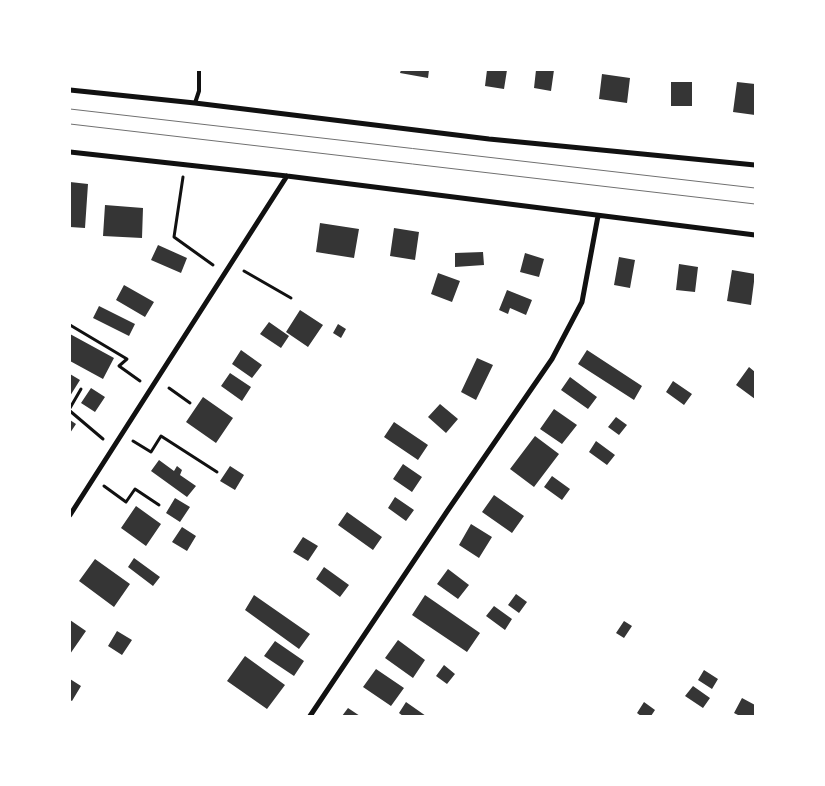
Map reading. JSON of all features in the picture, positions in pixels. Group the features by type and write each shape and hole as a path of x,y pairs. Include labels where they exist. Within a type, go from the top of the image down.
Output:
{"street":[{"path":"70,90 489,139 755,165"},
{"path":"70,152 287,176 755,235"},
{"path":"70,515 287,176"},
{"path":"310,716 552,359 582,302 598,216"}],"lane":[{"path":"195,104 199,91 199,70"}],"path":[{"path":"185,164 174,237 224,273"},
{"path":"230,264 291,298"},
{"path":"70,325 127,359 118,366 151,388"},
{"path":"157,378 190,403"},
{"path":"81,389 70,409 89,428 113,447"},
{"path":"121,434 151,452 161,436 216,472"},
{"path":"93,479 126,502 135,489 159,506"}],"building":[{"path":"401,70 429,70 428,78 400,73"},
{"path":"487,70 507,70 504,89 485,86"},
{"path":"536,70 554,70 551,91 534,88"},
{"path":"602,74 630,78 627,103 599,99"},
{"path":"671,82 692,82 692,106 671,106"},
{"path":"737,82 755,84 755,115 733,112"},
{"path":"70,182 88,184 85,228 70,227"},
{"path":"105,205 143,208 142,238 103,236"},
{"path":"320,223 359,229 354,258 316,252"},
{"path":"394,228 419,232 415,260 390,256"},
{"path":"158,245 187,258 181,273 151,260"},
{"path":"483,252 484,265 455,267 455,253"},
{"path":"525,253 544,259 539,277 520,272"},
{"path":"619,257 635,260 630,288 614,285"},
{"path":"679,264 698,267 695,292 676,290"},
{"path":"732,270 755,274 751,305 727,301"},
{"path":"438,273 460,281 452,302 431,294"},
{"path":"124,285 154,302 145,317 116,300"},
{"path":"507,290 532,300 526,315 510,308 508,314 499,310"},
{"path":"99,306 135,324 129,336 93,318"},
{"path":"300,310 323,325 308,347 286,332"},
{"path":"269,322 289,336 281,348 260,334"},
{"path":"338,324 346,329 341,338 333,333"},
{"path":"70,334 114,358 103,379 70,361"},
{"path":"241,350 262,365 252,378 232,364"},
{"path":"587,350 642,386 634,400 578,364"},
{"path":"477,358 493,365 476,400 461,392"},
{"path":"749,367 755,372 755,399 736,385"},
{"path":"230,373 251,387 242,401 221,386"},
{"path":"70,374 80,380 70,396"},
{"path":"570,377 597,397 588,409 561,390"},
{"path":"673,381 692,394 684,405 666,392"},
{"path":"91,388 105,397 95,412 81,403"},
{"path":"203,397 233,418 216,443 186,422"},
{"path":"440,404 458,419 446,433 428,417"},
{"path":"554,409 577,425 562,444 540,429"},
{"path":"616,417 627,425 619,435 608,427"},
{"path":"70,420 76,424 70,433"},
{"path":"394,422 428,445 418,460 384,437"},
{"path":"535,436 559,454 534,487 510,469"},
{"path":"596,441 615,455 607,465 589,452"},
{"path":"159,460 174,471 177,466 182,470 180,475 196,486 187,497 151,471"},
{"path":"403,464 422,477 412,492 393,479"},
{"path":"230,466 244,475 235,490 220,481"},
{"path":"552,476 570,489 562,500 544,487"},
{"path":"494,495 524,516 512,533 482,512"},
{"path":"395,497 414,510 406,521 388,508"},
{"path":"175,498 190,507 180,522 166,513"},
{"path":"136,506 161,524 146,546 121,528"},
{"path":"347,512 382,537 373,550 338,525"},
{"path":"471,524 492,537 479,558 459,545"},
{"path":"182,527 196,536 187,551 172,542"},
{"path":"303,537 318,546 308,561 293,552"},
{"path":"134,558 160,577 153,586 128,567"},
{"path":"95,559 130,584 114,607 79,581"},
{"path":"324,567 349,585 340,597 316,579"},
{"path":"448,569 469,585 458,599 437,584"},
{"path":"516,594 527,602 519,613 508,605"},
{"path":"254,595 310,634 299,649 245,610"},
{"path":"425,595 480,633 467,652 412,615"},
{"path":"494,606 512,619 505,630 486,616"},
{"path":"70,620 86,631 70,654"},
{"path":"624,621 632,626 624,638 616,633"},
{"path":"117,631 132,640 122,655 108,646"},
{"path":"398,640 425,660 413,678 385,658"},
{"path":"275,641 304,661 294,676 264,656"},
{"path":"245,656 285,685 267,709 227,681"},
{"path":"444,665 455,674 447,684 436,676"},
{"path":"376,669 404,688 391,706 363,687"},
{"path":"704,670 718,679 712,689 698,680"},
{"path":"70,679 81,686 72,701 70,700"},
{"path":"693,686 710,698 703,708 685,696"},
{"path":"742,698 755,705 755,716 740,716 734,713"},
{"path":"406,702 426,716 403,716 399,713"},
{"path":"644,702 655,710 651,716 641,716 637,713"},
{"path":"348,708 360,716 342,716"}],"tram line":[{"path":"70,109 755,188"},
{"path":"70,124 755,204"}]}
